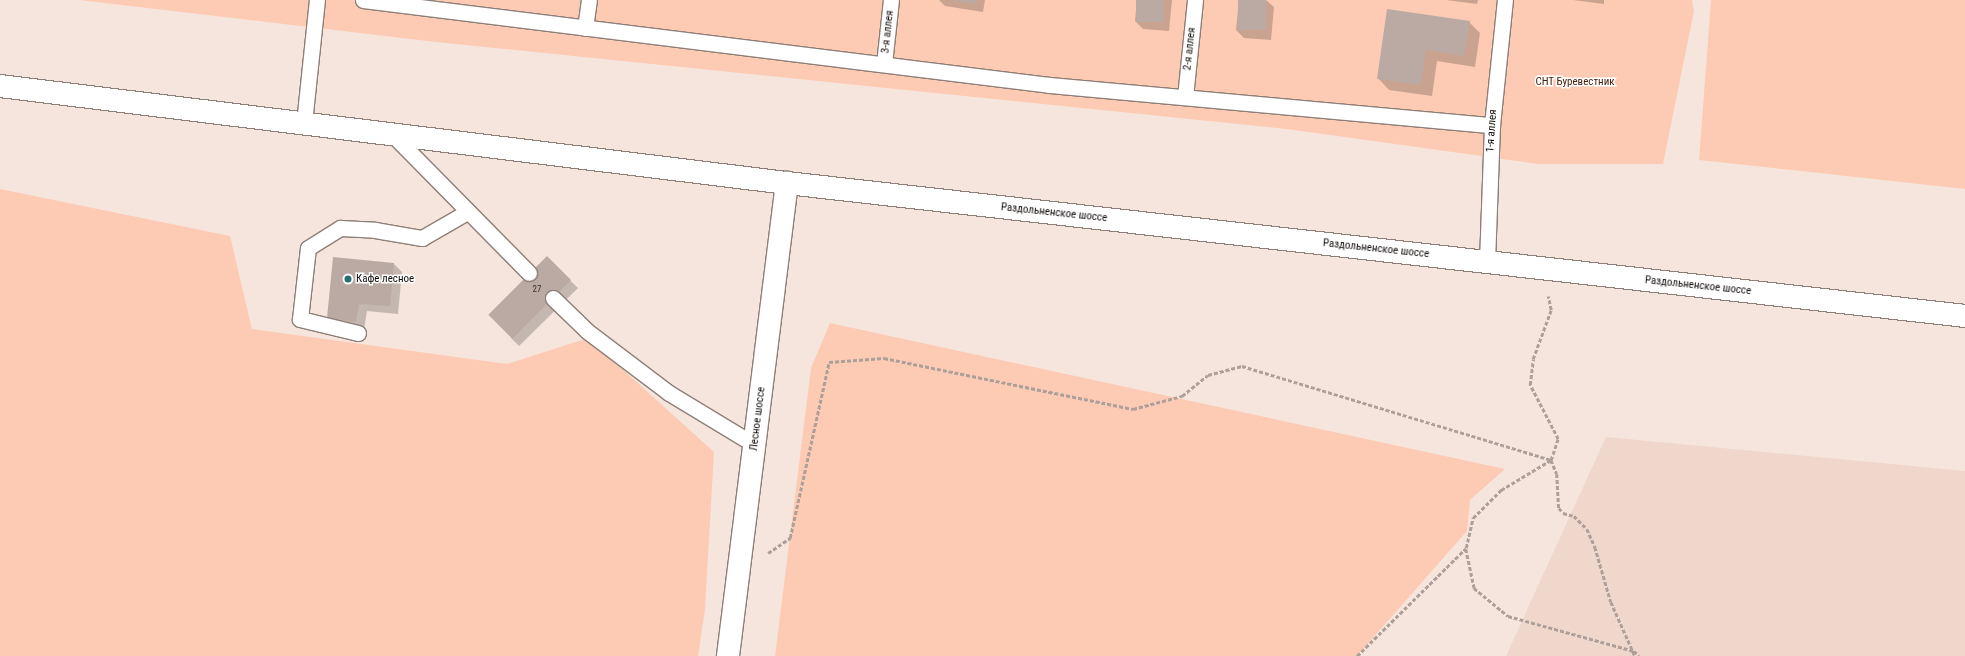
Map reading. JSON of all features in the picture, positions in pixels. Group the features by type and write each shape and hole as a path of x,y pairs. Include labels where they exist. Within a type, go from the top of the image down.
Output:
{"main road":[{"name":"Раздольненское шоссе","path":"0,86 787,182 1965,316"},
{"name":"Лесное шоссе","path":"728,656 787,182"}],"lane":[{"path":"304,123 317,0"},
{"path":"362,0 1049,85 1492,125"},
{"path":"585,28 589,0"},
{"name":"3-я аллея","path":"884,64 891,0"},
{"name":"2-я аллея","path":"1185,97 1195,0"},
{"name":"1-я аллея","path":"1487,262 1492,125 1505,0"},
{"path":"392,134 467,212 529,273"},
{"path":"358,333 300,319 308,248 340,228 375,230 422,238 467,212"},
{"path":"553,298 587,331 669,393 755,445"}],"path":[{"path":"1547,295 1551,310 1533,359 1530,385 1558,439 1551,460 1556,474 1559,508 1563,513 1574,516 1587,529 1596,547 1611,602 1635,656"},
{"path":"739,573 790,538 829,362 884,358 1133,409 1182,396 1208,375 1242,366 1551,460"},
{"path":"1551,460 1501,490 1473,518 1466,548 1474,588 1508,616 1634,651 1639,656"},
{"path":"1357,656 1466,548"}],"shaded area":[{"path":"1606,437 1965,471 1965,656 1506,656"}],"green space":[{"name":"СНТ Буревестник","path":"79,0 1692,0 1694,11 1663,164 1538,164 1287,129 436,42"},
{"path":"1711,0 1965,0 1965,189 1699,160"},
{"path":"0,189 230,236 252,329 507,364 588,338 714,452 705,609 698,656 0,656"},
{"path":"830,323 1505,469 1470,500 1467,531 1357,656 775,656 811,368"}],"building":[{"path":"952,0 976,0 975,4"},
{"path":"1136,0 1164,0 1164,22 1136,22"},
{"path":"1238,0 1266,0 1266,30 1238,30"},
{"path":"1387,9 1470,21 1464,56 1426,50 1421,85 1377,79"},
{"path":"547,256 571,280 512,339 488,315"},
{"path":"333,257 394,263 390,306 359,304 356,322 327,318"}],"place":[{"name":"Кафе лесное","path":"348,279"}]}
